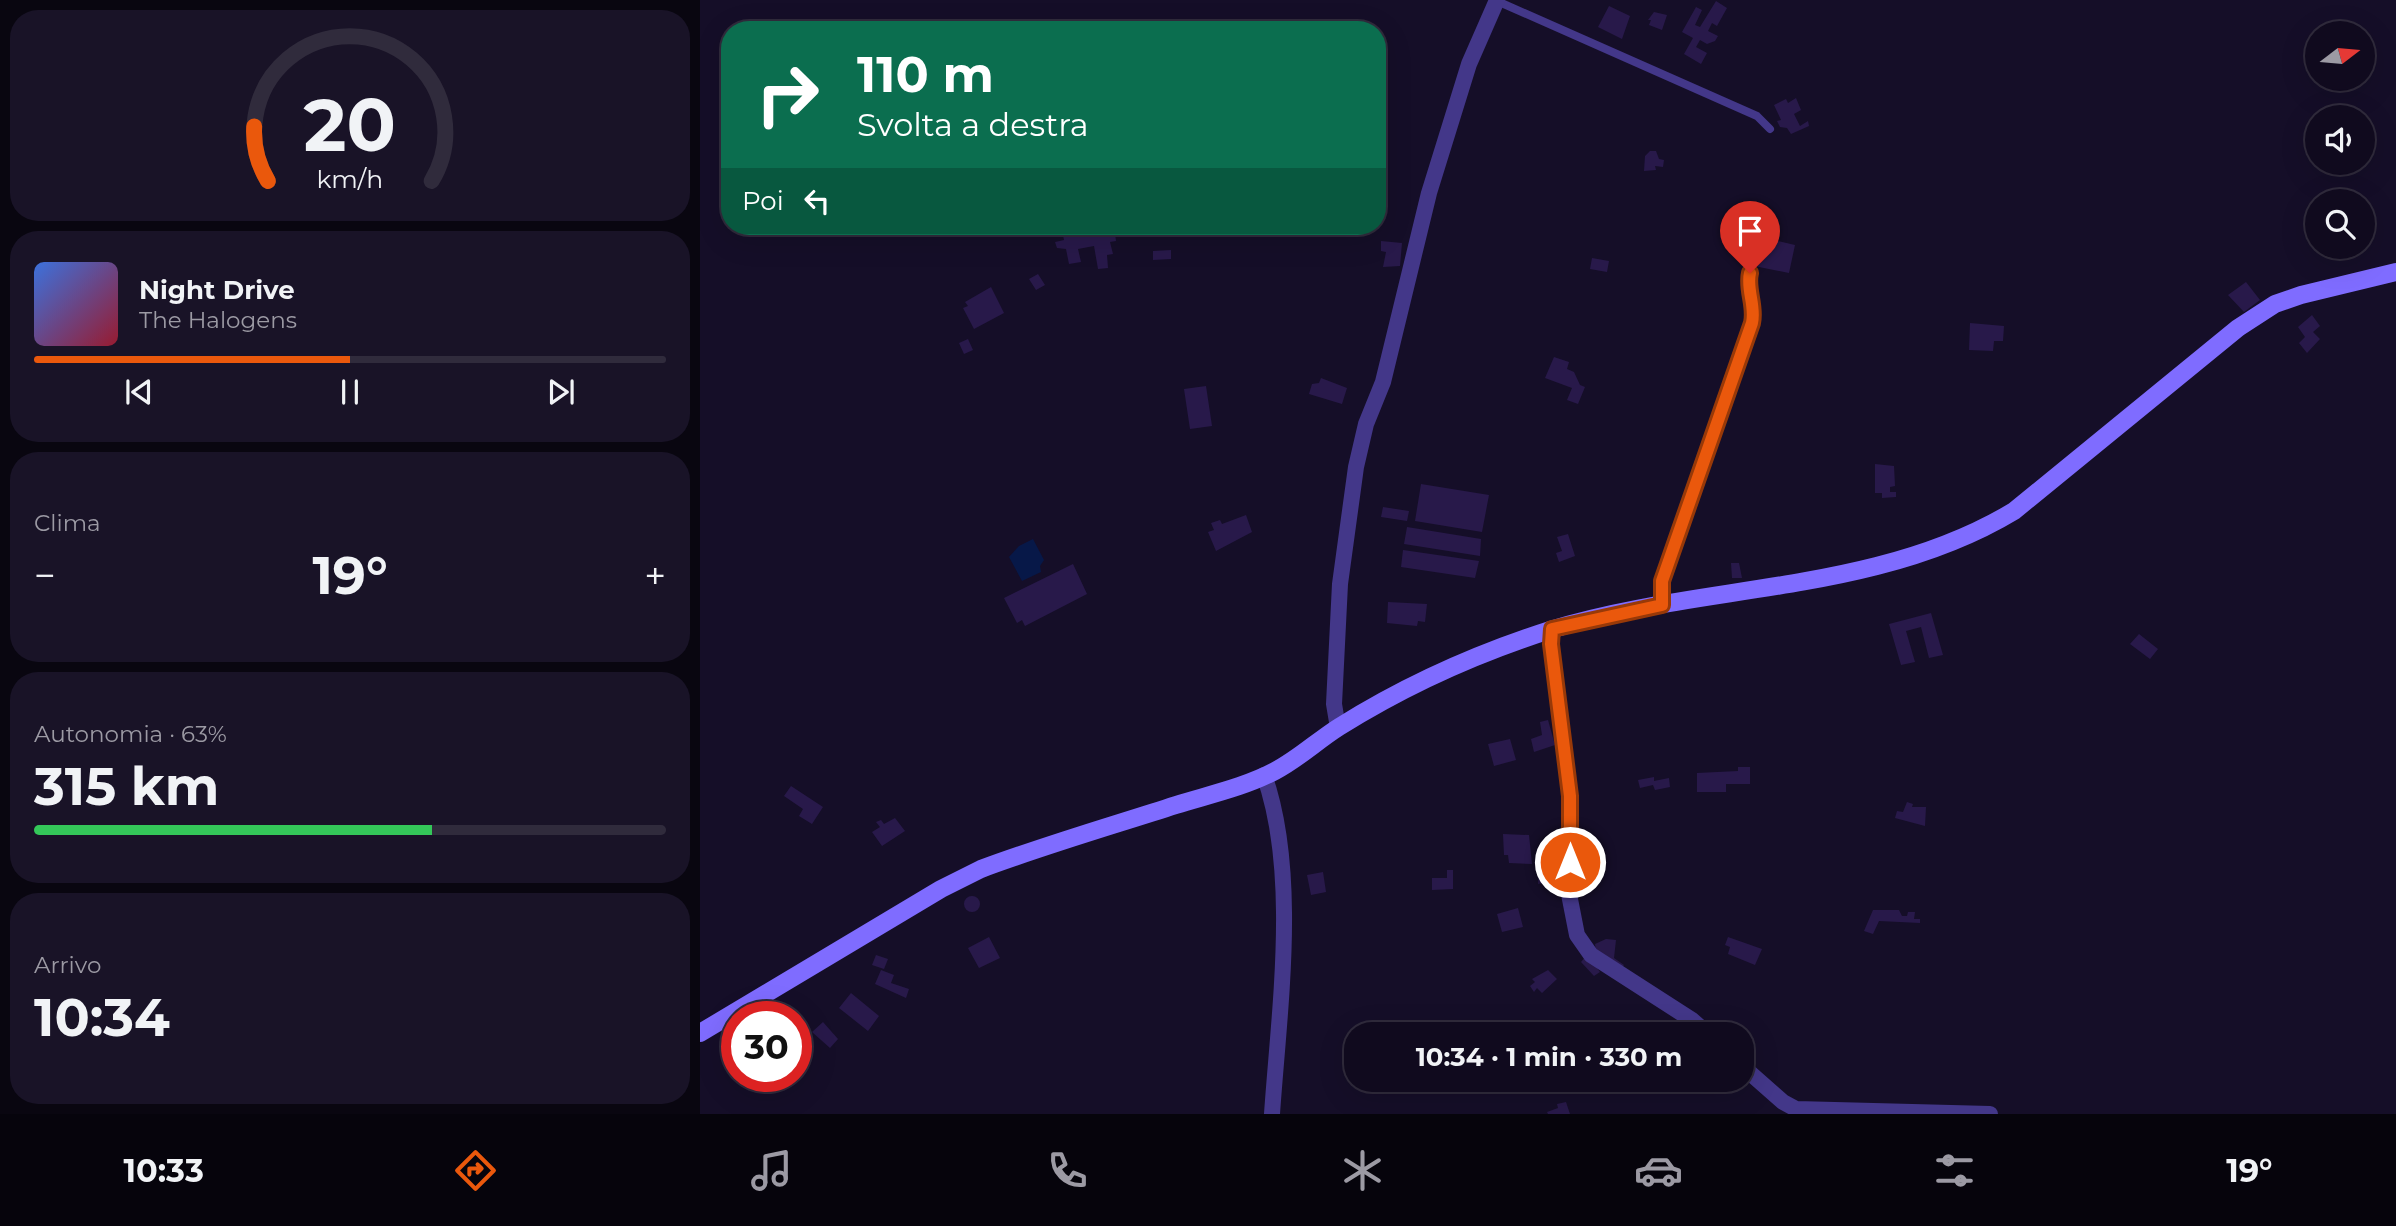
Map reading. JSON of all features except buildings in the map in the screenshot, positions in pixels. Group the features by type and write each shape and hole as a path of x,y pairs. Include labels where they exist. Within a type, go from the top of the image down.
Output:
{"main road":[{"path":"700,1033 941,889 981,869 1264,775 1410,686 1471,657 1552,629 1662,605 1858,569 1951,544 1981,531 2014,511 2238,328 2275,304 2396,272"}],"street":[{"path":"1338,728 1334,704 1340,584 1356,467 1366,424 1384,382 1429,193 1469,64 1497,1"},
{"path":"1552,629 1551,644 1570,796 1568,890 1577,935 1591,955 1690,1022"},
{"path":"1264,775 1274,802 1281,846 1282,971 1272,1114"},
{"path":"1754,1078 1768,1091 1796,1109 1990,1114"}],"lane":[{"path":"1497,1 1758,116 1770,129"},
{"path":"1662,605 1662,581 1752,323 1755,310 1748,281 1750,273"}],"water":[{"path":"1033,539 1044,560 1040,566 1041,572 1022,581 1009,557 1019,546"}],"route":[{"path":"1570,862 1570,796 1551,644 1552,629 1662,605 1662,581 1752,323 1755,310 1748,281 1750,273"}]}
